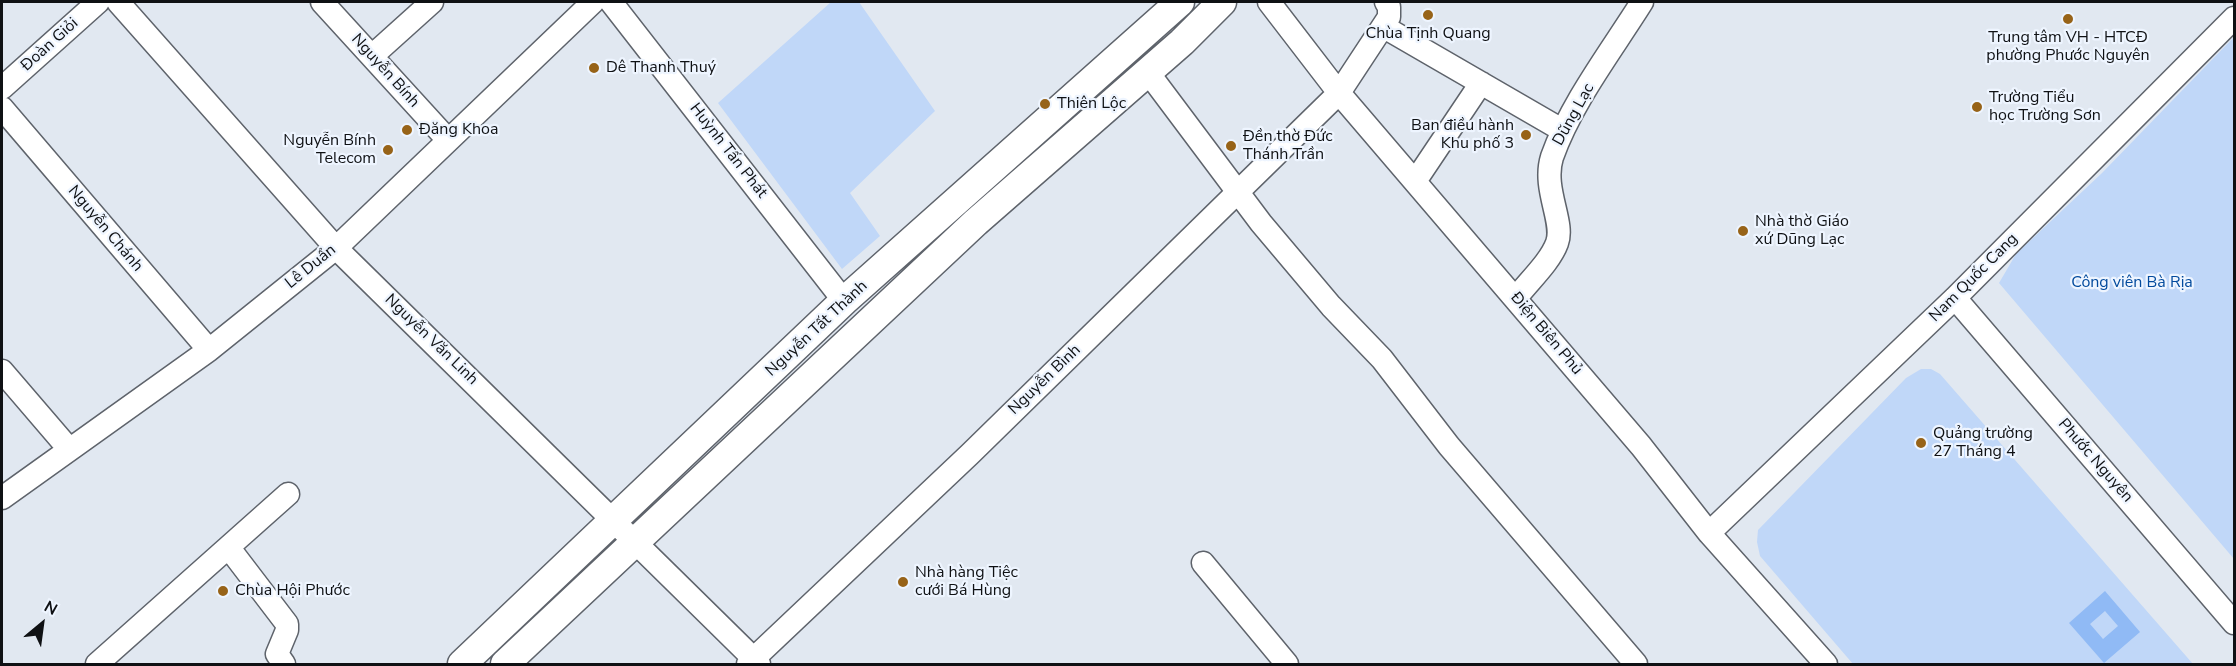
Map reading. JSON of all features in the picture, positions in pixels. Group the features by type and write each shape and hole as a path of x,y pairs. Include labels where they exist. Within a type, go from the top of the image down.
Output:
{"main road":[{"name":"Nguyễn Tất Thành","path":"462,664 844,302 1180,2"},
{"name":"Nguyễn Tất Thành","path":"505,664 976,222 1182,42 1222,2"}],"street":[{"name":"Đoàn Giỏi","path":"2,88 98,2"},
{"name":"Nguyễn Văn Linh","path":"118,2 336,248 615,521 754,663"},
{"name":"Nguyễn Bính","path":"322,2 448,140"},
{"path":"372,56 432,2"},
{"name":"Lê Duẩn","path":"2,498 208,350 336,248 593,2"},
{"name":"Huỳnh Tấn Phát","path":"611,2 844,302"},
{"name":"Điện Biên Phủ","path":"1269,2 1340,93 1641,446 1709,534 1826,664"},
{"path":"1386,2 1389,7 1389,17 1384,27 1563,130"},
{"name":"Dũng Lạc","path":"1516,298 1557,243 1560,232 1548,179 1551,160 1563,130 1642,2"},
{"name":"Nam Quốc Cang","path":"1709,534 1955,298 2235,18"},
{"name":"Nguyễn Bình","path":"754,663 1340,93 1384,27"},
{"path":"1147,71 1238,192 1331,306 1382,359 1449,446 1636,664"},
{"path":"1416,180 1481,83"},
{"name":"Nguyễn Chánh","path":"2,108 208,350"},
{"name":"Phước Nguyên","path":"1955,298 2235,623"},
{"path":"2,371 69,449"},
{"path":"97,664 229,549 288,494"},
{"path":"229,549 287,624 277,654 284,664"},
{"path":"1203,563 1287,664"}],"green space":[{"path":"831,2 859,2 935,111 850,193 880,236 842,269 718,103"},
{"name":"Công viên Bà Rịa","path":"2234,37 2234,559 1999,283 2016,254 2102,173"},
{"name":"Quảng trường 27 Tháng 4","path":"1921,369 1931,369 1940,374 2193,664 1853,664 1760,556 1757,542 1758,530 1906,378"}],"water":[{"path":"2105,591 2140,632 2104,663 2069,623","holes":["2105,611 2118,626 2103,639 2090,624"]}],"place":[{"name":"Chùa Tịnh Quang","path":"1428,15"},
{"name":"Trung tâm VH - HTCĐ phường Phước Nguyên","path":"2068,19"},
{"name":"Dê Thanh Thuý","path":"594,68"},
{"name":"Thiên Lộc","path":"1045,104"},
{"name":"Trường Tiểu học Trường Sơn","path":"1977,107"},
{"name":"Đăng Khoa","path":"407,130"},
{"name":"Ban điều hành Khu phố 3","path":"1526,135"},
{"name":"Đền thờ Đức Thánh Trần","path":"1231,146"},
{"name":"Nguyễn Bính Telecom","path":"388,150"},
{"name":"Nhà thờ Giáo xứ Dũng Lạc","path":"1743,231"},
{"name":"Quảng trường 27 Tháng 4","path":"1921,443"},
{"name":"Nhà hàng Tiệc cưới Bá Hùng","path":"903,582"},
{"name":"Chùa Hội Phước","path":"223,591"}]}
